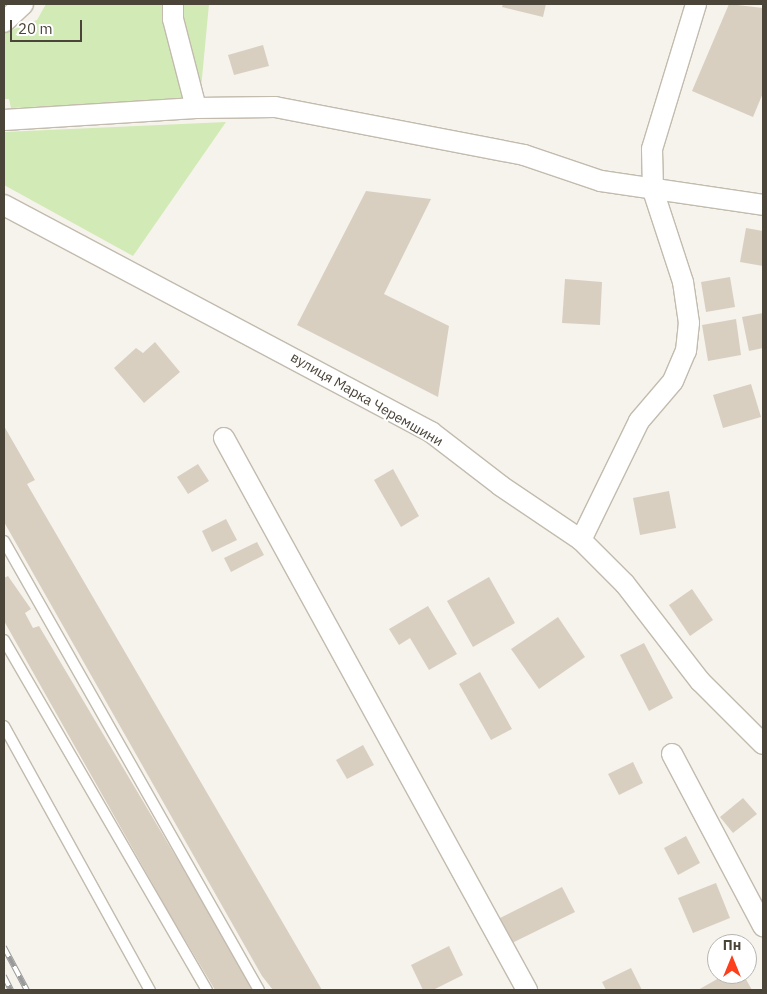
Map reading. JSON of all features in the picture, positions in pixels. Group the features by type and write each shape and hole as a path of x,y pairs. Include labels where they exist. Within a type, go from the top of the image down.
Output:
{"street":[{"path":"4,22 23,4"},
{"path":"173,4 173,19 196,108"},
{"path":"581,540 639,421 673,381 686,351 689,323 683,282 653,190 652,149 696,4"},
{"path":"4,120 196,108 275,108 524,155 601,180 653,190 763,205"},
{"name":"вулиця Марка Черемшини","path":"4,205 431,432 501,486 581,540 625,584 700,681 763,744"},
{"path":"224,438 527,990"},
{"path":"672,754 763,926"}],"lane":[{"path":"4,541 259,990"},
{"path":"4,640 206,990"},
{"path":"4,726 150,990"}],"green space":[{"path":"46,4 209,4 200,99 11,108 9,99 4,99 4,33 37,20"},
{"path":"226,122 133,256 4,185 4,132"}],"building":[{"path":"503,4 546,4 543,17 502,7"},
{"path":"729,4 763,8 763,93 753,117 692,91"},
{"path":"263,45 269,66 234,75 228,55"},
{"path":"366,191 431,199 384,294 449,326 438,397 297,325"},
{"path":"746,228 763,231 763,266 740,262"},
{"path":"730,277 735,307 706,312 701,282"},
{"path":"565,279 602,282 600,325 562,323"},
{"path":"763,313 763,348 749,351 742,317"},
{"path":"736,319 741,355 708,361 702,325"},
{"path":"155,342 180,372 144,403 114,368 136,348 143,353"},
{"path":"751,384 761,417 723,428 713,395"},
{"path":"4,426 35,480 27,484 322,990 273,990 262,976 4,522"},
{"path":"198,464 209,481 188,494 177,477"},
{"path":"393,469 419,516 401,527 374,480"},
{"path":"669,491 676,528 640,535 633,498"},
{"path":"226,519 237,540 212,552 202,531"},
{"path":"257,542 264,555 231,572 224,558"},
{"path":"8,576 31,609 25,613 33,628 39,626 255,990 215,990 169,913 4,621 4,578"},
{"path":"489,577 515,623 473,647 447,601"},
{"path":"692,589 713,620 690,636 669,605"},
{"path":"428,606 457,654 429,670 410,638 399,645 389,629"},
{"path":"558,617 585,657 539,689 511,649"},
{"path":"644,643 673,698 649,711 620,655"},
{"path":"480,672 512,729 491,740 459,684"},
{"path":"363,745 374,765 347,779 336,760"},
{"path":"633,762 643,783 619,795 608,774"},
{"path":"743,798 757,814 733,833 720,817"},
{"path":"686,836 700,863 678,875 664,848"},
{"path":"716,883 730,918 693,933 678,898"},
{"path":"562,887 575,912 510,944 498,919"},
{"path":"449,946 463,975 433,990 423,990 411,965"},
{"path":"631,968 642,990 606,990 602,982"},
{"path":"708,984 749,984 752,990 698,990"}],"railway":[{"path":"4,947 27,990"},
{"path":"4,976 11,990"}]}
